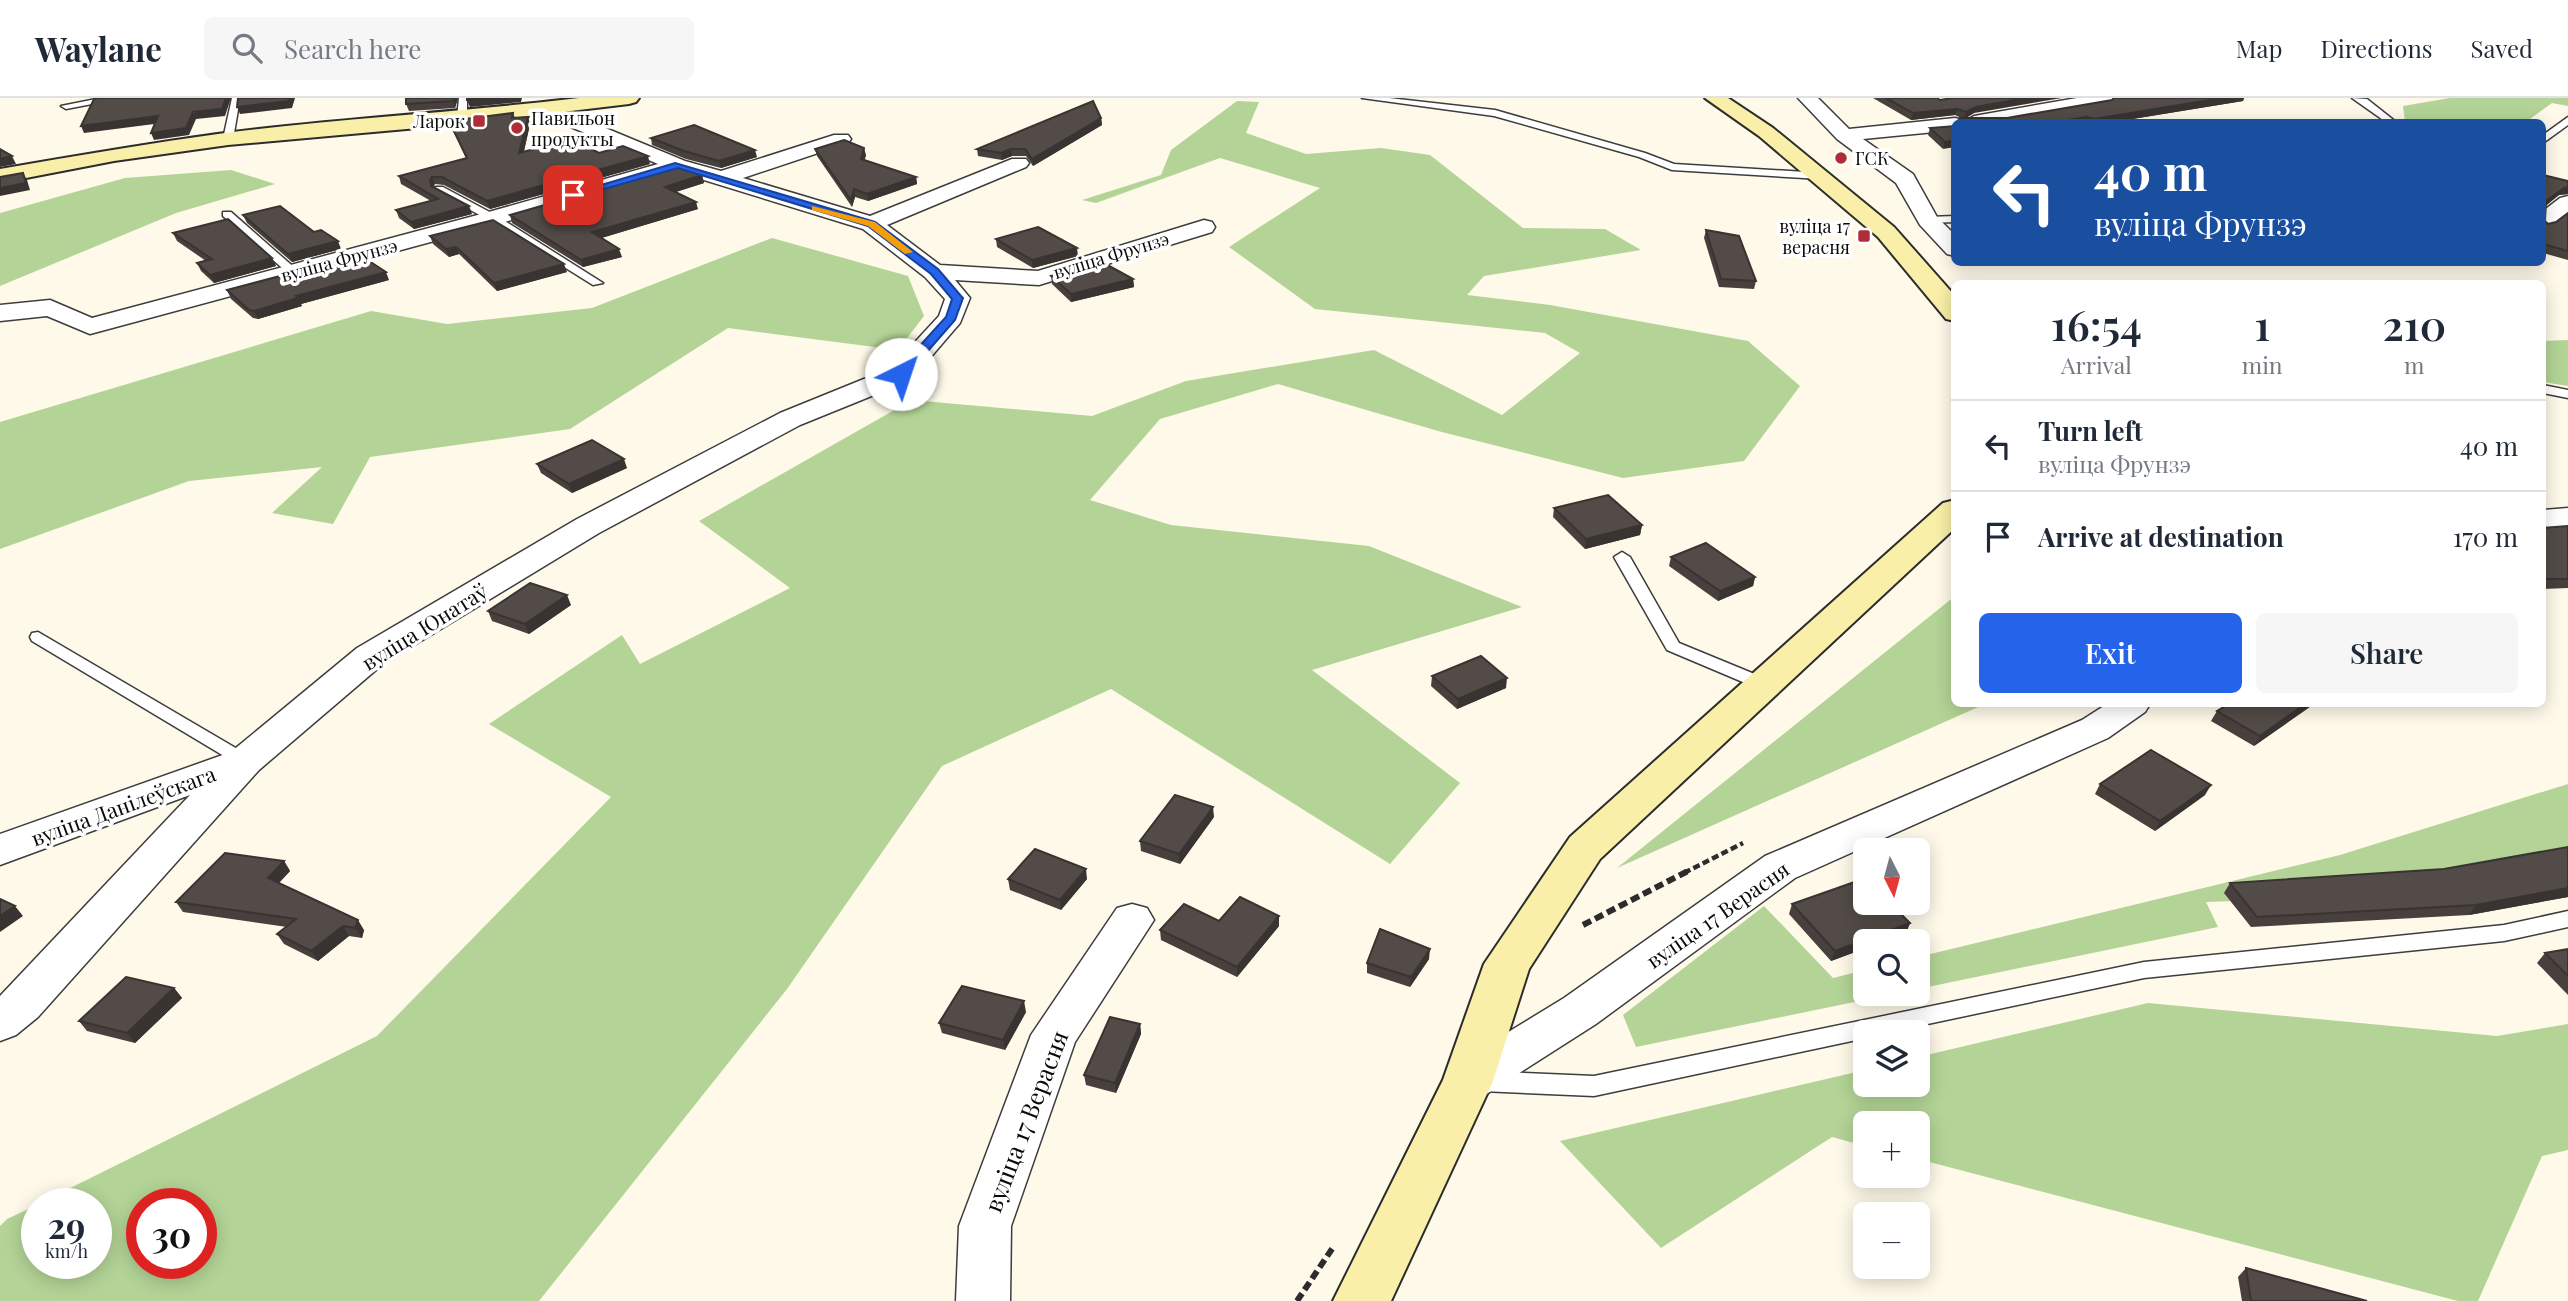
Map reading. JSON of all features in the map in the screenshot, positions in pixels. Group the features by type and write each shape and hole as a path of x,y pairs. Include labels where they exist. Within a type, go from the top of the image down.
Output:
{"street":[{"path":"0,176 114,155 462,108 545,109 629,98"},
{"path":"1714,98 1766,132 1886,232 1951,308"},
{"path":"1807,98 1844,135 1906,179 1928,220 1951,245"},
{"path":"1991,119 2109,98"},
{"path":"545,109 678,165 871,224 934,272"},
{"path":"1844,135 1951,124"},
{"path":"719,179 841,139"},
{"path":"871,224 1019,163"},
{"name":"вуліца Фрунзэ","path":"0,313 50,308 90,326 493,218 678,165"},
{"path":"2546,220 2568,202"},
{"name":"вуліца Фрунзэ","path":"934,272 1039,278 1204,227"},
{"path":"1900,250 1951,249"},
{"name":"вуліца Юнатаў","path":"0,1023 22,1004 246,761 370,656 588,526 790,419 901,374 951,318 958,298 934,272"},
{"path":"1362,1301 1468,1081 1507,964 1585,848 1951,514"},
{"path":"2546,519 2568,517"},
{"name":"вуліца 17 Верасня","path":"1468,1081 1580,1011 1780,867 2095,729 2128,707"},
{"name":"вуліца Данілеўскага","path":"0,850 246,761"},
{"name":"вуліца 17 Верасня","path":"983,1301 985,1226 1054,1035 1132,920"}],"lane":[{"path":"66,106 119,98"},
{"path":"228,139 236,98"},
{"path":"1366,98 1494,113 1642,155 1672,167 1821,176"},
{"path":"2356,98 2387,119"},
{"path":"2546,138 2568,120"},
{"path":"439,189 493,218 597,283"},
{"path":"227,214 293,272"},
{"path":"1928,220 1951,219"},
{"path":"2546,390 2568,394"},
{"path":"1622,557 1673,646 1763,684"},
{"path":"38,637 246,761"},
{"path":"1468,1081 1594,1086 2144,970 2504,933 2568,919"}],"green space":[{"path":"2450,98 2568,98 2568,106 2552,103 2530,119 2405,119 2403,106"},
{"path":"1237,101 1259,102 1246,133 1306,154 1381,148 1430,155 1523,228 1605,229 1641,250 1484,276 1467,295 1550,305 1748,341 1800,386 1744,461 1623,478 1438,431 1278,384 1160,419 1090,500 1171,525 1369,546 1522,607 1312,670 1460,783 1390,864 1111,689 942,766 787,989 539,1301 0,1301 0,1226 7,1219 21,1212 21,1279 112,1279 112,1188 70,1188 377,1036 611,797 489,724 622,635 640,664 790,588 699,521 912,400 1092,416 1186,381 1374,350 1502,415 1580,353 1545,333 1315,309 1229,247 1320,188 1220,158 1096,203 1082,200 1161,175 1171,150"},
{"path":"231,170 275,184 176,213 0,286 0,213 125,178"},
{"path":"772,238 908,276 924,316 898,350 728,328 570,429 370,457 333,524 272,513 322,467 189,481 0,549 0,422 371,311 447,324 592,308"},
{"path":"2568,340 2568,386 2546,382 2546,341"},
{"path":"1951,599 1951,707 1978,707 1617,868"},
{"path":"2568,784 2568,873 2455,894 2206,902 2218,927 1930,987 1930,954 2340,855"},
{"path":"1764,906 1833,978 1853,973 1853,1002 1636,1047 1623,1015"},
{"path":"2148,1003 2497,1036 2568,1024 2568,1150 2542,1156 2478,1301 2458,1301 1930,1162 1930,1111 1853,1111 1853,1143 1832,1137 1661,1248 1560,1141 1853,1073 1853,1097 1930,1097 1930,1054"}],"building":[{"path":"226,98 222,109 193,112 186,128 151,133 158,116 81,126 94,99"},
{"path":"238,98 290,98 289,101 237,107"},
{"path":"406,98 454,98 453,101 406,104"},
{"path":"1886,98 2025,98 1976,107 1966,112 1957,109 1913,113"},
{"path":"2222,98 2094,119 1960,119 2007,118 2112,100"},
{"path":"1093,101 1101,118 1032,159 1025,149 1011,149 1001,153 977,149"},
{"path":"513,113 512,118 528,117 519,153 572,139 599,153 623,146 648,156 487,201 442,177 432,177 431,186 469,206 411,222 396,210 438,199 399,176 467,158 449,121"},
{"path":"694,125 755,150 719,161 651,138"},
{"path":"1951,126 1951,141 1945,142 1930,128"},
{"path":"844,140 864,148 861,159 916,177 867,194 854,189 851,200 815,149"},
{"path":"0,149 12,156 0,159"},
{"path":"676,167 702,175 665,187 696,202 592,232 619,249 581,260 510,215"},
{"path":"23,173 26,183 0,188 0,177"},
{"path":"2546,176 2568,181 2568,187 2546,201"},
{"path":"280,206 314,232 321,230 338,241 288,254 243,215"},
{"path":"2568,213 2568,251 2546,245 2546,222 2556,222"},
{"path":"228,219 272,258 210,275 197,263 212,259 173,233"},
{"path":"493,220 564,264 494,283 456,247 446,249 430,236"},
{"path":"1038,227 1077,248 1032,260 996,239"},
{"path":"1706,230 1739,236 1756,281 1721,279"},
{"path":"360,255 386,272 296,296 298,298 254,311 249,310 227,290"},
{"path":"1100,261 1133,279 1071,294 1051,276"},
{"path":"592,440 624,459 569,484 537,464"},
{"path":"1608,495 1642,525 1586,539 1554,508"},
{"path":"2568,526 2568,579 2546,579 2546,528"},
{"path":"1706,543 1755,577 1720,591 1671,557"},
{"path":"530,583 567,595 525,624 488,611"},
{"path":"1481,656 1507,678 1458,699 1432,676"},
{"path":"2224,707 2301,707 2260,736 2217,711"},
{"path":"2151,750 2211,785 2160,821 2100,784"},
{"path":"1175,795 1213,807 1179,854 1140,841"},
{"path":"2568,847 2568,888 2476,905 2257,917 2230,883 2444,869"},
{"path":"1035,849 1086,869 1060,900 1008,879"},
{"path":"225,853 284,861 268,878 358,920 355,928 343,926 311,951 277,934 296,919 176,902"},
{"path":"1853,883 1853,915 1902,915 1910,923 1894,929 1853,929 1853,944 1835,951 1792,904"},
{"path":"1240,897 1279,916 1237,967 1160,930 1184,904 1219,921"},
{"path":"0,899 15,906 0,916"},
{"path":"1380,929 1430,949 1411,977 1367,963"},
{"path":"2568,949 2568,976 2545,953"},
{"path":"126,977 174,988 127,1033 79,1021"},
{"path":"962,986 1024,1001 1003,1040 939,1023"},
{"path":"1110,1017 1140,1024 1115,1083 1084,1075"},
{"path":"2246,1268 2367,1301 2251,1301"}],"slow traffic":[{"path":"816,208 871,224 908,252"}],"place":[{"name":"Ларок","path":"479,121"},
{"name":"Павильон продукты","path":"517,128"},
{"name":"ГСК","path":"1841,158"},
{"name":"вуліца 17 верасня","path":"1864,236"}],"route":[{"path":"573,195 678,165 871,224 934,272 958,298 951,318 901,374"}]}
